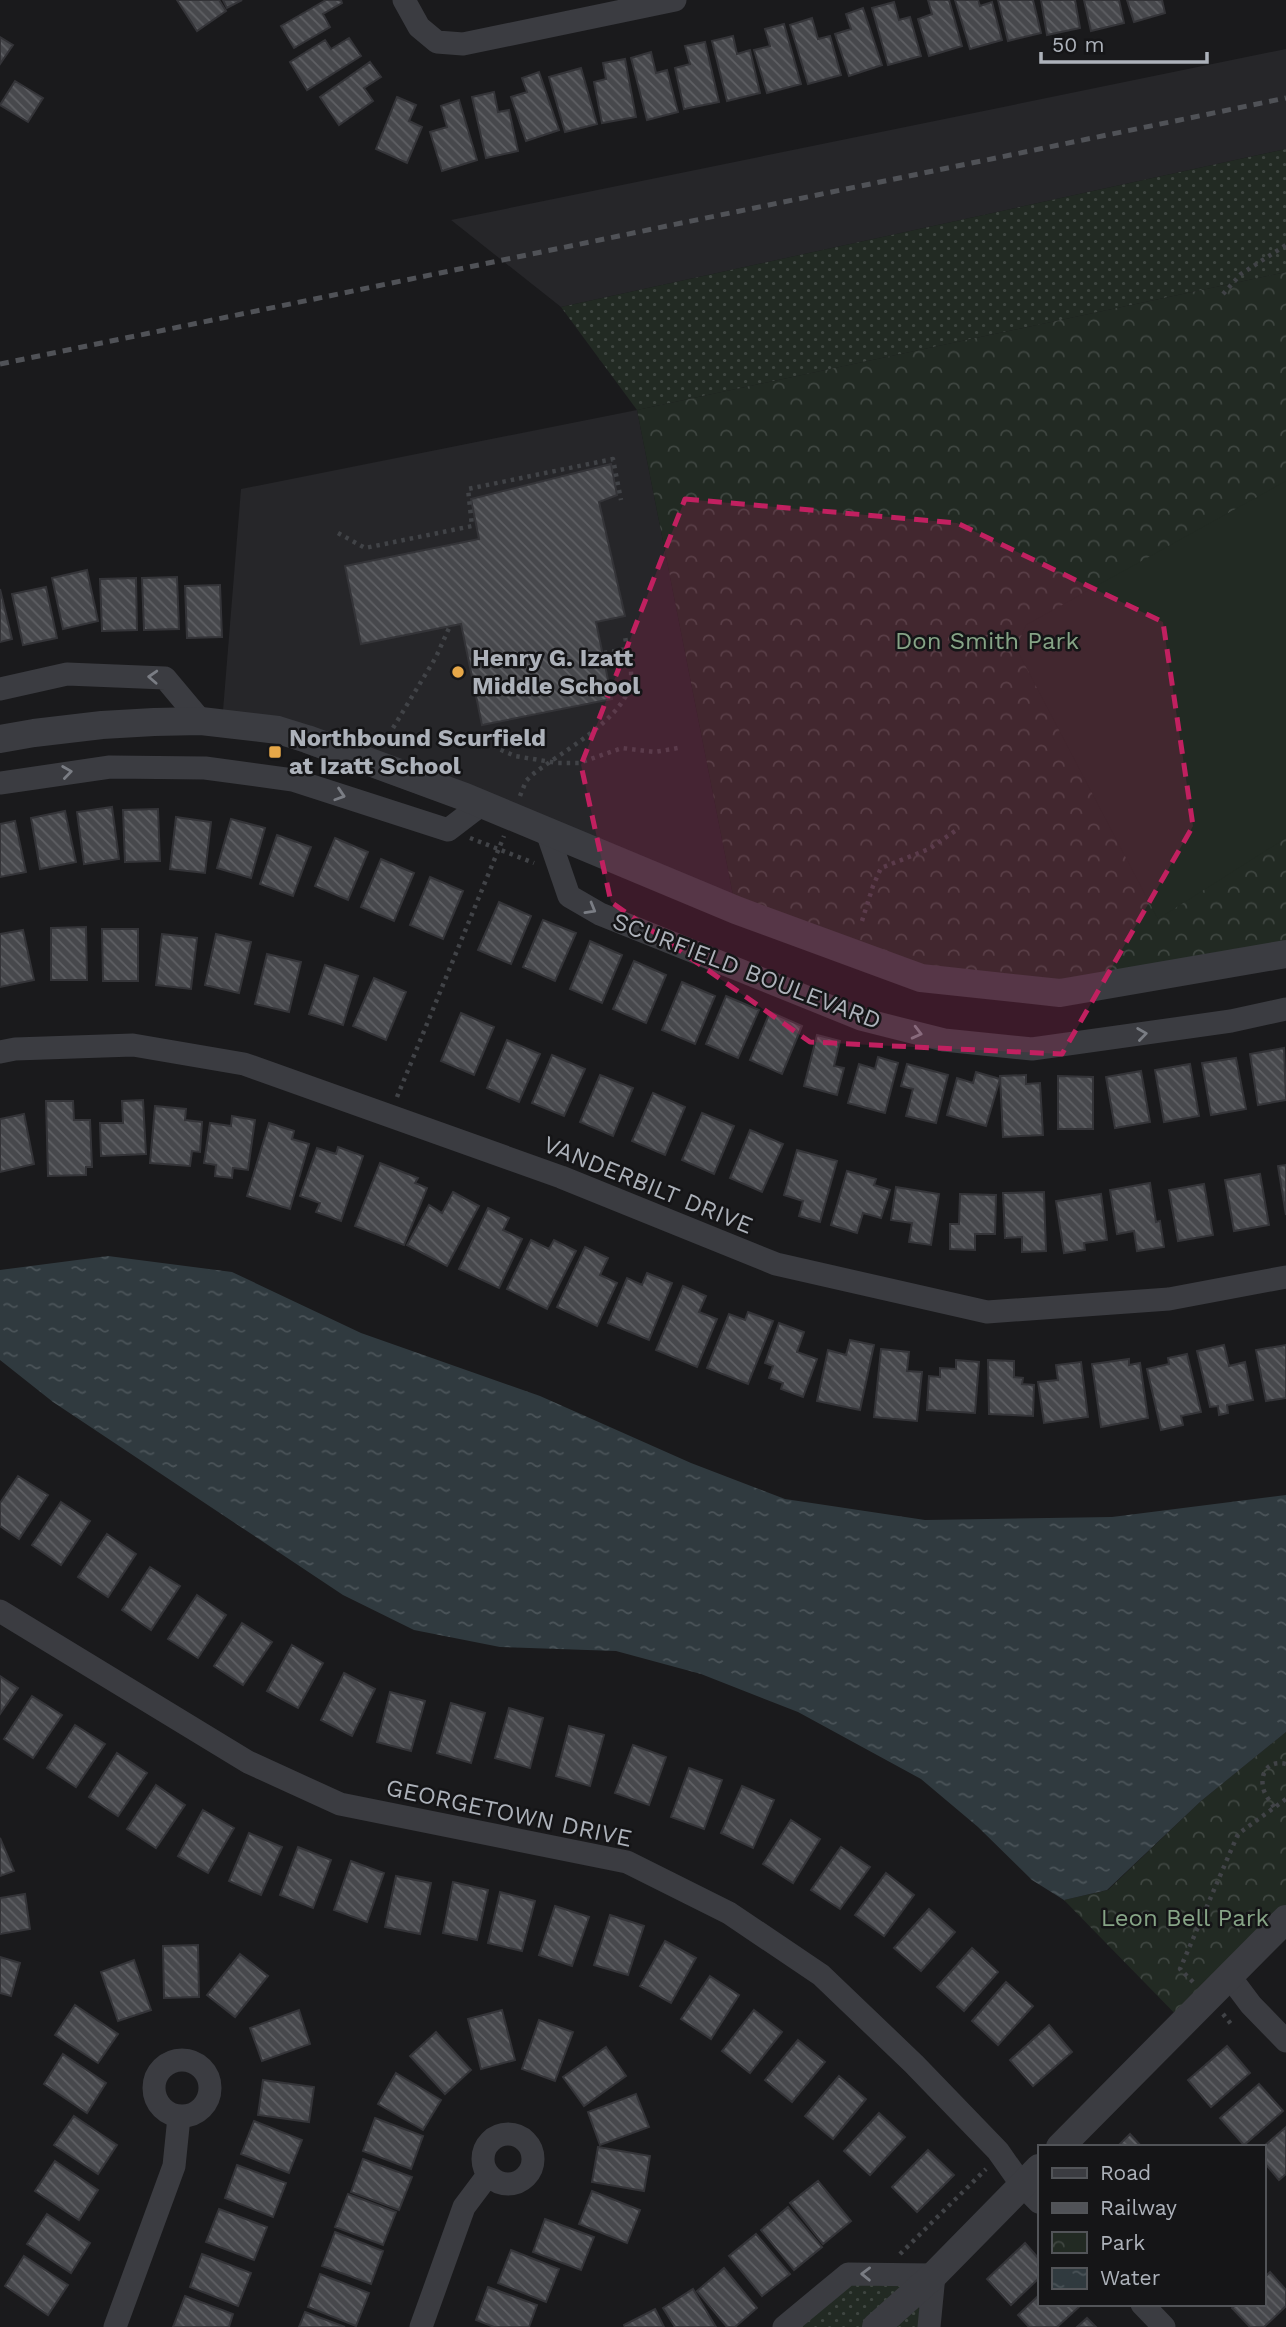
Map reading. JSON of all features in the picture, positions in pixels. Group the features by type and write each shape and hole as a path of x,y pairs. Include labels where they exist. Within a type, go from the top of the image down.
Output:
{"street":[{"path":"404,0 419,27 437,42 463,44 675,0"},
{"path":"0,689 67,674 165,678 201,721"},
{"path":"0,740 102,725 201,721 249,725 307,739 482,804 736,910 920,978 1060,993 1286,954"},
{"path":"0,783 110,767 205,768 293,780 448,830 482,804"},
{"name":"SCURFIELD BOULEVARD","path":"547,832 569,896 600,914 861,1019 944,1040 1032,1049 1231,1021 1286,1009"},
{"name":"VANDERBILT DRIVE","path":"0,1052 15,1049 133,1045 244,1063 561,1177 776,1264 987,1312 1169,1299 1286,1277"},
{"name":"GEORGETOWN DRIVE","path":"0,1611 248,1762 340,1804 627,1862 729,1913 821,1975 915,2064 1034,2185"},
{"path":"1062,2145 1230,1978 1280,1933"},
{"path":"1230,1978 1286,2041"},
{"path":"115,2327 174,2166 179,2117"},
{"path":"421,2327 464,2207 488,2175"},
{"path":"876,2327 1034,2185"},
{"path":"783,2327 848,2274 934,2275"},
{"path":"929,2327 934,2275"},
{"path":"1144,2306 1164,2327"}],"path":[{"path":"1223,294 1241,274 1286,246"},
{"path":"338,533 365,548 472,526 468,489 613,459 621,500"},
{"path":"393,728 436,657 450,626"},
{"path":"390,1114 526,781 598,726 628,695 631,680 625,636"},
{"path":"604,653 627,649"},
{"path":"486,741 515,756 579,763 622,748 656,752 678,748"},
{"path":"448,830 561,873"},
{"path":"862,921 881,868 929,849 954,831"},
{"path":"1275,1807 1263,1790 1262,1775 1269,1765 1278,1762 1286,1764"},
{"path":"1181,1969 1237,1834 1286,1798"},
{"path":"880,2274 991,2163"}],"highlighted area":[{"path":"685,499 957,523 1163,622 1193,826 1062,1054 810,1042 611,902 581,765"}],"shaded area":[{"path":"1286,49 1286,149 561,307 451,220"},
{"name":"Henry G. Izatt Middle School","path":"637,410 736,910 222,723 241,489"}],"green space":[{"path":"1286,149 1286,272 637,410 561,307"},
{"name":"Don Smith Park","path":"1286,272 1286,954 1060,993 921,978 736,910 637,410"},
{"path":"1286,481 1286,838 1158,919 1016,648 1026,625"},
{"name":"Leon Bell Park","path":"1286,1732 1286,1919 1188,2027 1064,1900 1108,1890 1201,1801"},
{"path":"848,2274 934,2275 929,2327 784,2327"}],"water":[{"path":"108,1256 232,1272 361,1333 540,1396 691,1463 785,1499 925,1520 1112,1517 1286,1495 1286,1732 1201,1801 1107,1890 1064,1900 1032,1880 978,1827 921,1779 798,1712 701,1674 616,1651 500,1647 414,1630 343,1595 53,1402 0,1360 0,1270"}],"building":[{"path":"177,0 219,0 226,11 197,31"},
{"path":"223,0 242,0 227,8"},
{"path":"326,0 341,0 342,3 323,14 330,27 294,48 281,26"},
{"path":"928,0 949,0 962,46 929,56 918,19 932,14"},
{"path":"955,0 978,0 980,6 992,2 1002,40 970,49"},
{"path":"998,0 1033,0 1041,33 1008,41"},
{"path":"1041,0 1075,0 1080,28 1047,35"},
{"path":"1084,0 1119,0 1124,23 1091,31"},
{"path":"1127,0 1162,0 1165,13 1134,22"},
{"path":"894,2 899,20 910,17 921,56 888,65 872,8"},
{"path":"863,8 882,65 849,76 835,34 851,29 846,14"},
{"path":"812,18 818,39 830,36 841,75 808,84 790,25"},
{"path":"784,24 801,84 767,93 754,50 770,46 765,29"},
{"path":"733,36 737,54 750,50 760,93 727,101 712,41"},
{"path":"0,37 13,45 0,64"},
{"path":"349,38 361,56 307,90 290,62 325,40 331,49"},
{"path":"705,42 719,102 684,109 675,68 690,64 685,46"},
{"path":"651,52 656,73 667,70 678,112 647,120 631,58"},
{"path":"625,59 636,117 602,123 594,82 606,79 603,63"},
{"path":"370,62 381,77 364,88 373,101 339,125 320,97"},
{"path":"581,68 597,124 565,132 549,77"},
{"path":"539,72 559,130 526,141 511,97 527,92 522,78"},
{"path":"15,81 43,98 28,122 0,105"},
{"path":"494,92 498,112 509,110 518,151 486,158 472,97"},
{"path":"397,97 416,105 409,121 422,127 407,163 376,149"},
{"path":"459,100 477,160 442,171 430,132 447,127 441,106"},
{"name":"Henry G. Izatt Middle School","path":"611,464 617,495 599,502 625,616 596,622 612,699 482,725 461,624 361,644 345,566 479,539 471,499"},
{"path":"87,570 98,621 63,629 52,578"},
{"path":"177,577 179,629 144,630 142,578"},
{"path":"136,578 137,630 102,631 100,579"},
{"path":"220,585 222,637 187,638 185,586"},
{"path":"46,587 57,638 23,645 12,594"},
{"path":"0,589 12,639 0,642"},
{"path":"112,807 119,859 84,864 77,812"},
{"path":"158,809 160,861 125,862 123,810"},
{"path":"65,811 76,862 40,869 31,818"},
{"path":"176,817 211,822 205,873 170,869"},
{"path":"231,819 265,828 251,878 217,868"},
{"path":"15,821 26,872 0,877 0,824"},
{"path":"277,835 311,847 293,896 260,884"},
{"path":"335,838 368,852 348,900 315,886"},
{"path":"381,859 414,873 394,921 361,907"},
{"path":"430,877 463,891 443,939 410,925"},
{"path":"499,902 531,916 511,964 478,950"},
{"path":"543,920 576,933 555,981 523,967"},
{"path":"86,927 87,980 51,980 51,928"},
{"path":"102,929 138,929 138,981 103,981"},
{"path":"23,930 34,980 0,987 0,934"},
{"path":"162,934 197,938 191,989 156,985"},
{"path":"216,934 251,942 239,993 205,985"},
{"path":"590,941 622,955 602,1003 570,989"},
{"path":"267,954 301,962 289,1012 255,1004"},
{"path":"634,961 666,975 646,1023 613,1009"},
{"path":"325,965 358,976 343,1025 309,1014"},
{"path":"374,978 406,992 386,1040 353,1026"},
{"path":"682,982 715,996 695,1044 662,1030"},
{"path":"726,996 759,1010 738,1058 706,1044"},
{"path":"770,1012 802,1026 782,1074 750,1060"},
{"path":"461,1013 494,1027 474,1075 441,1061"},
{"path":"817,1035 840,1041 834,1066 844,1068 837,1095 804,1086"},
{"path":"507,1040 540,1054 519,1102 487,1088"},
{"path":"1284,1048 1286,1100 1258,1105 1250,1054"},
{"path":"552,1055 585,1069 564,1116 532,1103"},
{"path":"878,1057 898,1063 885,1113 848,1103 859,1064 875,1069"},
{"path":"1236,1058 1246,1109 1211,1115 1202,1063"},
{"path":"907,1064 948,1075 936,1123 906,1116 913,1089 901,1086"},
{"path":"1190,1064 1199,1116 1164,1122 1155,1070"},
{"path":"1141,1071 1150,1122 1115,1128 1106,1077"},
{"path":"976,1072 1000,1079 986,1126 947,1115 957,1078 973,1083"},
{"path":"600,1075 633,1088 613,1136 580,1122"},
{"path":"1026,1075 1026,1084 1040,1083 1043,1135 1003,1137 1000,1076"},
{"path":"1058,1076 1093,1077 1093,1129 1058,1129"},
{"path":"653,1093 685,1107 665,1155 632,1141"},
{"path":"143,1100 146,1154 101,1156 100,1123 123,1123 122,1101"},
{"path":"46,1101 73,1101 74,1120 90,1120 92,1167 86,1167 86,1175 48,1176"},
{"path":"155,1106 186,1109 185,1120 202,1122 200,1152 192,1151 190,1166 150,1163"},
{"path":"702,1113 734,1126 714,1174 682,1160"},
{"path":"24,1114 34,1164 0,1172 0,1119"},
{"path":"232,1116 255,1120 248,1170 233,1168 232,1178 215,1176 216,1165 204,1163 210,1123 231,1126"},
{"path":"269,1123 294,1131 292,1139 309,1144 290,1209 247,1196"},
{"path":"750,1130 783,1144 762,1192 730,1178"},
{"path":"338,1147 363,1156 341,1221 316,1212 320,1203 300,1196 317,1148 336,1154"},
{"path":"797,1150 837,1161 820,1222 799,1216 803,1201 784,1195"},
{"path":"380,1163 418,1178 415,1183 427,1188 404,1245 355,1226"},
{"path":"1286,1165 1286,1215 1278,1166"},
{"path":"847,1171 876,1179 874,1185 890,1190 881,1218 863,1213 857,1233 831,1225"},
{"path":"1260,1174 1269,1225 1234,1231 1225,1180"},
{"path":"1150,1183 1156,1222 1160,1221 1164,1247 1137,1251 1134,1231 1117,1234 1110,1190"},
{"path":"1204,1184 1213,1235 1178,1241 1169,1190"},
{"path":"896,1187 939,1194 931,1245 909,1242 912,1223 891,1220"},
{"path":"453,1192 479,1206 447,1266 407,1245 429,1205 442,1213"},
{"path":"1044,1192 1046,1251 1022,1252 1022,1237 1005,1238 1003,1193"},
{"path":"960,1194 996,1195 995,1234 975,1234 975,1250 950,1249 950,1224 959,1224"},
{"path":"1101,1194 1107,1240 1084,1243 1085,1250 1064,1253 1056,1201"},
{"path":"488,1208 509,1218 503,1230 522,1239 499,1288 459,1269"},
{"path":"531,1240 549,1249 554,1240 576,1251 547,1309 507,1289"},
{"path":"585,1247 608,1258 600,1275 617,1283 597,1326 557,1307"},
{"path":"647,1273 672,1283 649,1340 608,1323 627,1278 642,1285"},
{"path":"683,1286 706,1296 699,1312 717,1319 697,1367 656,1350"},
{"path":"748,1312 773,1321 748,1384 707,1368 729,1314 745,1320"},
{"path":"779,1323 804,1332 797,1352 817,1359 803,1397 781,1389 783,1383 769,1378 773,1366 765,1363"},
{"path":"850,1340 874,1345 860,1410 817,1401 828,1350 846,1355"},
{"path":"1224,1345 1229,1366 1245,1362 1253,1400 1227,1405 1228,1413 1219,1415 1218,1406 1210,1407 1197,1351"},
{"path":"1286,1345 1286,1398 1266,1401 1256,1350"},
{"path":"881,1349 909,1352 907,1371 922,1372 917,1421 874,1417"},
{"path":"1187,1354 1201,1412 1181,1416 1183,1425 1161,1430 1147,1369 1169,1364 1168,1358"},
{"path":"1129,1359 1129,1365 1140,1363 1148,1418 1101,1427 1092,1364"},
{"path":"956,1360 979,1362 975,1413 927,1410 929,1376 940,1377 940,1368 956,1369"},
{"path":"988,1360 1014,1361 1014,1377 1023,1378 1022,1384 1034,1385 1033,1416 989,1414"},
{"path":"1081,1362 1088,1417 1044,1423 1038,1382 1058,1380 1056,1365"},
{"path":"18,1476 48,1495 19,1539 0,1526 0,1503"},
{"path":"61,1502 90,1521 61,1565 32,1545"},
{"path":"107,1534 136,1554 108,1597 78,1577"},
{"path":"150,1567 180,1586 151,1630 122,1610"},
{"path":"197,1595 226,1615 198,1658 168,1639"},
{"path":"242,1623 272,1642 243,1685 214,1666"},
{"path":"292,1645 323,1663 298,1708 267,1691"},
{"path":"344,1673 375,1689 352,1736 321,1720"},
{"path":"0,1676 18,1688 0,1714"},
{"path":"390,1692 425,1701 411,1751 377,1742"},
{"path":"32,1696 62,1715 33,1758 4,1739"},
{"path":"451,1703 485,1713 471,1763 437,1753"},
{"path":"509,1708 543,1718 530,1768 495,1758"},
{"path":"75,1725 105,1744 76,1787 47,1768"},
{"path":"569,1726 604,1735 590,1786 556,1776"},
{"path":"633,1745 666,1757 649,1805 615,1793"},
{"path":"117,1753 147,1773 118,1816 89,1797"},
{"path":"689,1768 722,1780 704,1829 671,1817"},
{"path":"156,1785 185,1805 156,1848 127,1829"},
{"path":"742,1786 774,1800 753,1848 721,1833"},
{"path":"203,1810 234,1828 208,1873 178,1856"},
{"path":"791,1820 820,1839 793,1883 763,1864"},
{"path":"249,1833 282,1847 261,1895 229,1881"},
{"path":"0,1838 14,1871 0,1876"},
{"path":"298,1847 331,1860 313,1908 280,1895"},
{"path":"841,1847 870,1867 840,1909 811,1890"},
{"path":"351,1861 384,1873 367,1922 334,1910"},
{"path":"886,1873 914,1895 884,1936 855,1915"},
{"path":"396,1876 431,1883 420,1934 385,1927"},
{"path":"453,1882 488,1890 477,1940 443,1933"},
{"path":"500,1892 535,1901 522,1951 488,1943"},
{"path":"25,1894 30,1929 0,1934 0,1898"},
{"path":"555,1906 589,1917 572,1966 539,1955"},
{"path":"929,1909 955,1932 921,1971 894,1948"},
{"path":"610,1915 644,1926 628,1975 594,1965"},
{"path":"665,1941 696,1958 671,2003 640,1986"},
{"path":"198,1945 199,1997 164,1998 163,1946"},
{"path":"972,1948 998,1972 964,2011 937,1987"},
{"path":"240,1954 268,1976 235,2017 207,1995"},
{"path":"0,1957 20,1963 11,1996 0,1993"},
{"path":"134,1960 151,2010 118,2021 101,1972"},
{"path":"710,1976 739,1995 711,2039 681,2019"},
{"path":"1006,1982 1033,2006 998,2045 972,2021"},
{"path":"75,2005 118,2034 98,2063 55,2035"},
{"path":"299,2010 310,2044 262,2061 250,2028"},
{"path":"502,2010 515,2060 481,2069 468,2019"},
{"path":"754,2010 782,2032 750,2073 722,2051"},
{"path":"539,2020 573,2032 555,2081 522,2069"},
{"path":"1049,2025 1072,2052 1033,2086 1010,2060"},
{"path":"436,2032 471,2070 445,2094 410,2056"},
{"path":"798,2040 825,2062 792,2102 765,2080"},
{"path":"1227,2046 1250,2073 1211,2107 1188,2080"},
{"path":"606,2047 626,2076 584,2106 563,2077"},
{"path":"63,2054 106,2083 87,2113 44,2084"},
{"path":"396,2073 441,2100 423,2130 378,2104"},
{"path":"839,2076 866,2099 833,2139 805,2116"},
{"path":"263,2080 314,2087 309,2122 258,2115"},
{"path":"1259,2084 1283,2111 1244,2145 1220,2118"},
{"path":"636,2094 649,2127 600,2145 588,2112"},
{"path":"879,2113 905,2137 870,2175 844,2151"},
{"path":"74,2116 117,2145 98,2174 54,2145"},
{"path":"375,2118 423,2136 411,2169 363,2151"},
{"path":"254,2121 302,2140 289,2173 241,2154"},
{"path":"1286,2127 1286,2174 1279,2180 1265,2163 1265,2145"},
{"path":"1130,2134 1140,2145 1119,2145"},
{"path":"598,2147 650,2156 644,2191 592,2182"},
{"path":"928,2150 954,2175 917,2212 892,2187"},
{"path":"363,2159 412,2177 399,2210 351,2192"},
{"path":"55,2161 98,2190 79,2220 35,2191"},
{"path":"237,2165 286,2183 273,2217 225,2198"},
{"path":"818,2181 851,2221 823,2244 790,2203"},
{"path":"592,2191 640,2210 627,2243 579,2224"},
{"path":"348,2194 396,2212 383,2245 335,2227"},
{"path":"788,2207 822,2247 794,2270 761,2230"},
{"path":"219,2209 267,2227 254,2260 206,2242"},
{"path":"47,2214 90,2243 71,2273 27,2244"},
{"path":"545,2219 594,2237 581,2270 533,2252"},
{"path":"335,2232 383,2251 371,2284 322,2266"},
{"path":"756,2234 790,2274 762,2296 729,2256"},
{"path":"1025,2243 1038,2258 1038,2279 1011,2305 987,2279"},
{"path":"511,2250 559,2269 546,2302 498,2283"},
{"path":"202,2254 251,2273 238,2306 190,2287"},
{"path":"24,2256 68,2285 48,2315 5,2286"},
{"path":"724,2268 757,2308 735,2327 727,2327 697,2291"},
{"path":"1270,2272 1286,2290 1286,2306 1264,2327 1250,2327 1232,2308 1265,2306 1265,2277"},
{"path":"320,2274 369,2293 356,2326 308,2307"},
{"path":"488,2287 537,2305 529,2327 494,2327 476,2320"},
{"path":"693,2289 716,2327 675,2327 663,2308"},
{"path":"185,2296 233,2314 229,2327 173,2327"},
{"path":"1038,2296 1038,2306 1080,2306 1057,2327 1029,2327 1018,2315"},
{"path":"655,2309 664,2327 625,2327 624,2325"},
{"path":"305,2312 345,2327 299,2327"},
{"path":"1087,2318 1096,2327 1077,2327"}],"railway":[{"path":"0,364 1286,98"}],"place":[{"name":"Henry G. Izatt Middle School","path":"458,672"},
{"name":"Northbound Scurfield at Izatt School","path":"275,752"}]}
